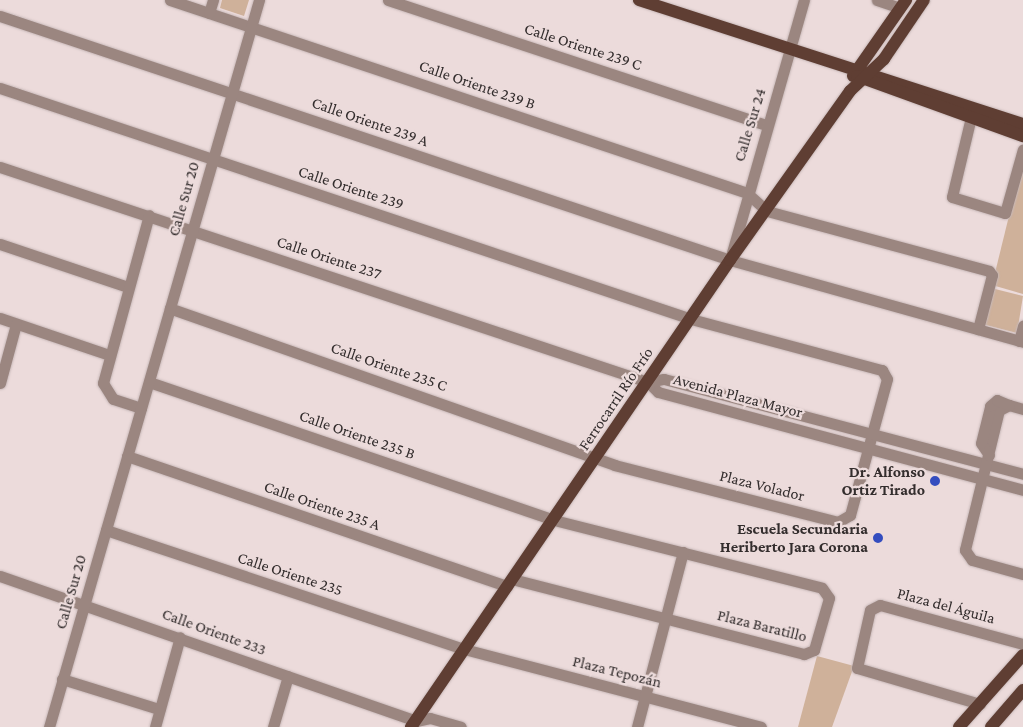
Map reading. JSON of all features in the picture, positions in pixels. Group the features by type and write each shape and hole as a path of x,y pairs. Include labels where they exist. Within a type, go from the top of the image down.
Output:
{"main road":[{"path":"639,0 789,50 858,77 1023,136"},
{"path":"858,77 871,72 924,0"},
{"name":"Ferrocarril Río Frío","path":"416,725 464,649 598,456 730,260 767,211 850,91 903,4"},
{"path":"871,72 1023,124"},
{"path":"960,727 1023,656"},
{"path":"991,727 1023,690"}],"street":[{"name":"Calle Oriente 239 B","path":"170,0 746,193 767,211"},
{"path":"209,13 213,0"},
{"name":"Calle Sur 20","path":"49,727 259,0"},
{"name":"Calle Oriente 239 C","path":"388,0 767,126"},
{"name":"Calle Sur 24","path":"730,260 746,193 804,0"},
{"path":"877,0 903,4"},
{"name":"Calle Oriente 239 A","path":"0,16 730,260 1021,341"},
{"name":"Calle Oriente 239","path":"0,88 691,319 887,373 871,436"},
{"path":"971,117 952,197 1005,213 1023,149"},
{"name":"Calle Oriente 237","path":"0,167 192,229 648,382"},
{"path":"767,211 988,271 992,275 978,329"},
{"name":"Calle Sur 20","path":"141,408 107,392 103,383 108,355 149,215"},
{"path":"0,244 128,287"},
{"name":"Calle Oriente 235 C","path":"170,308 598,456"},
{"path":"0,318 108,355"},
{"path":"0,383 16,324"},
{"path":"1021,341 1023,326"},
{"name":"Avenida Plaza Mayor","path":"648,382 664,379 871,436 988,460 1023,474"},
{"name":"Calle Oriente 235 B","path":"149,382 554,520"},
{"name":"Avenida Plaza Mayor","path":"648,382 658,392 1023,490"},
{"path":"1023,409 1009,405 1000,410 966,556 1023,574"},
{"name":"Plaza Volador","path":"598,456 615,465 838,522 850,515 871,436"},
{"name":"Calle Oriente 235 A","path":"127,456 510,582"},
{"name":"Plaza Baratillo","path":"510,582 810,654 829,598 822,588 554,520"},
{"name":"Calle Oriente 235","path":"106,530 464,649"},
{"path":"637,727 683,552"},
{"name":"Calle Oriente 233","path":"0,576 180,637 416,725 430,718 461,727"},
{"name":"Plaza del Águila","path":"980,704 857,668 870,610 880,605 1023,644"},
{"path":"154,727 180,637"},
{"name":"Plaza Tepozán","path":"464,649 761,727"},
{"path":"273,727 288,676"},
{"path":"62,679 159,709"}],"shaded area":[{"path":"222,0 249,0 244,16 220,8"},
{"path":"1023,159 1023,294 992,285"},
{"path":"991,288 1023,296 1017,333 982,324"},
{"path":"817,656 854,666 832,727 798,727"}],"place":[{"name":"Dr. Alfonso Ortiz Tirado","path":"935,481"},
{"name":"Escuela Secundaria Heriberto Jara Corona","path":"878,538"}]}
